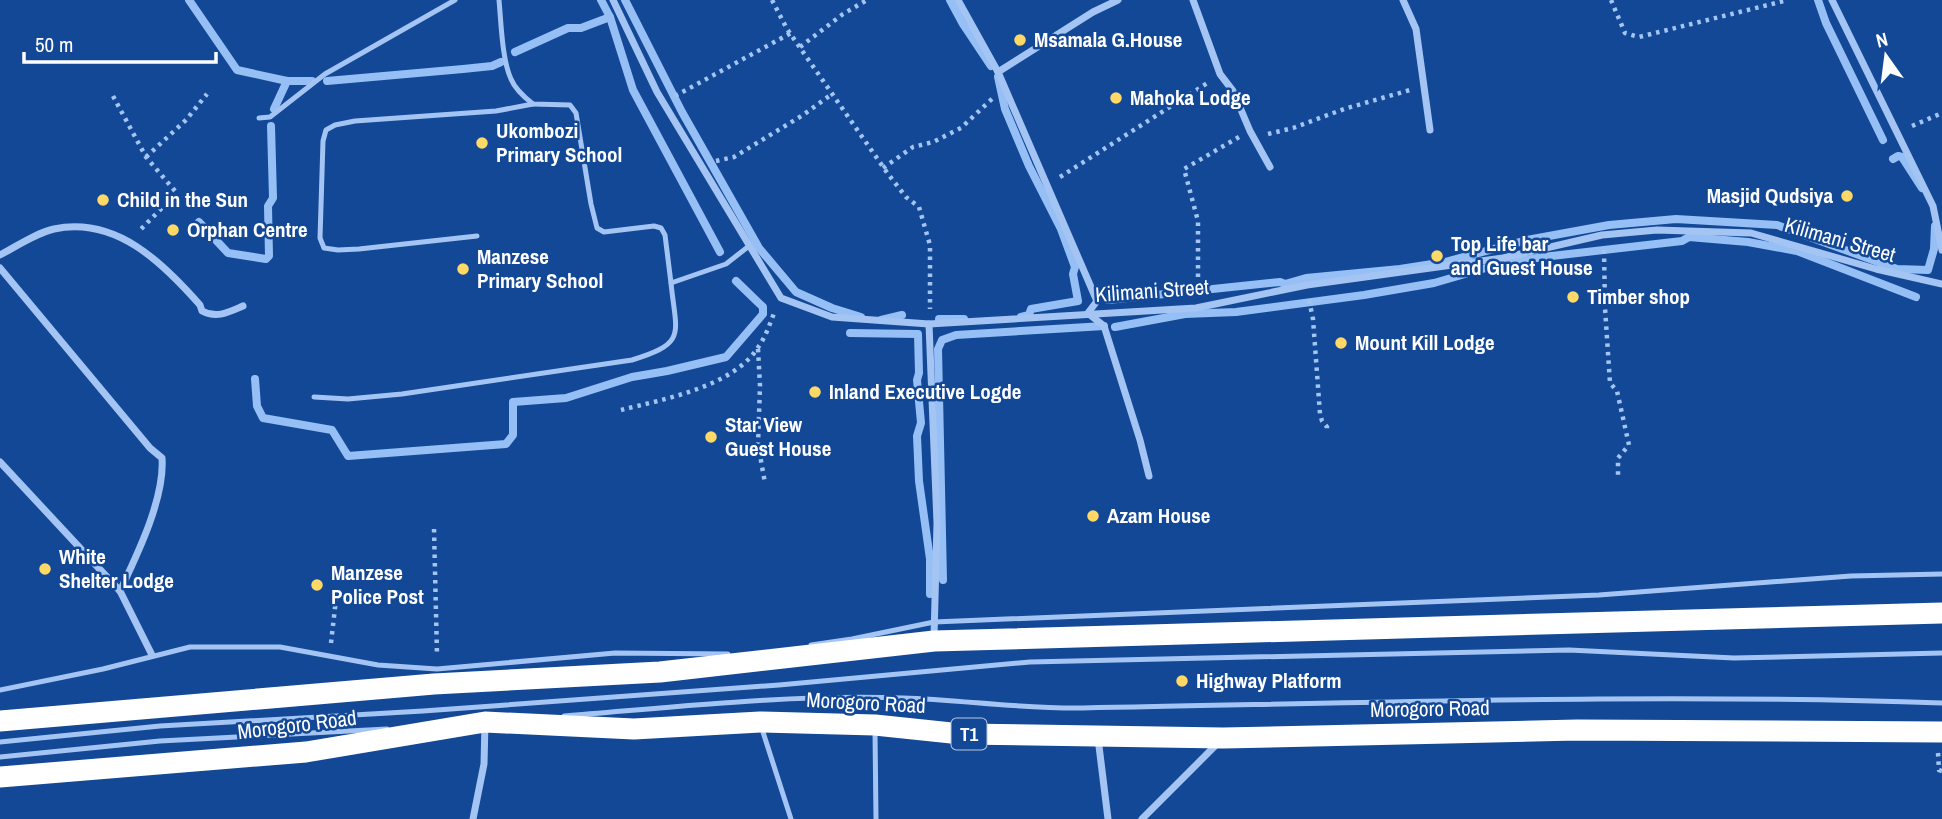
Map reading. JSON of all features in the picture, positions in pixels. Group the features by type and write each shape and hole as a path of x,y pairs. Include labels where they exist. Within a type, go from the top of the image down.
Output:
{"highway":[{"name":"Morogoro Road","path":"0,721 434,684 660,672 934,632 1942,613"},
{"name":"Morogoro Road","path":"0,777 306,752 485,722 634,729 760,722 875,725 961,734 1223,738 1577,730 1942,732"}],"street":[{"path":"614,0 657,92 781,298"},
{"path":"958,0 1005,87 1097,301 1088,313 1104,326 1149,477"},
{"path":"998,72 1093,12 1118,0"},
{"path":"1194,0 1220,74 1233,92 1270,167"},
{"path":"1403,0 1416,29 1430,130"},
{"path":"1832,0 1933,206 1942,250"},
{"path":"1933,206 1942,201"},
{"path":"0,255 52,229 82,226 129,240 173,275 200,305 202,312 211,316 226,314 243,306"},
{"name":"Kilimani Street","path":"781,298 832,317 929,324 1196,308 1307,285 1503,258 1602,235 1657,230 1751,233 1876,270 1942,284"},
{"path":"0,268 149,448 162,458 159,491 120,592"},
{"path":"929,324 937,523 934,632"},
{"path":"0,462 120,592 152,655"},
{"path":"473,819 484,764 485,722"},
{"path":"1097,734 1108,819"},
{"path":"1142,819 1223,738"}],"lane":[{"path":"259,118 270,117 325,74 455,0"},
{"path":"499,0 511,80 519,92 533,104"},
{"path":"314,397 348,399 402,394 597,366 659,352 673,341 675,330 665,235 661,228 654,226 604,232 597,228 576,113 570,105 533,104 496,111 355,121 335,125 326,130 323,141 320,238 324,248 359,249 477,236"},
{"path":"671,283 726,264 749,246"},
{"path":"798,646 934,632 1599,595 1851,576 1942,574"},
{"path":"0,690 103,669 190,647 280,647 378,665 437,669 615,653 735,653"},
{"name":"Morogoro Road","path":"0,742 160,726 464,708 779,685 1030,662 1569,650 1734,658 1942,653"},
{"name":"Morogoro Road","path":"560,716 778,699 903,698 1035,709 1559,700 1852,700 1942,703"},
{"path":"411,727 547,717"},
{"path":"760,722 791,819"},
{"path":"875,725 876,819"},
{"name":"Morogoro Road","path":"0,757 160,741 397,728"}],"path":[{"path":"772,0 800,47 883,167 906,197 919,207 930,245 932,293 929,324"},
{"path":"800,47 843,14 867,0"},
{"path":"1611,0 1625,33 1639,37 1788,0"},
{"path":"657,92 675,96 791,33"},
{"path":"1048,186 1220,74"},
{"path":"1196,308 1199,278 1196,245 1198,220 1184,169 1252,135 1293,128 1344,109 1424,86"},
{"path":"883,167 913,147 933,142 961,128 1005,87"},
{"path":"146,158 186,120 207,94"},
{"path":"702,164 734,157 832,94"},
{"path":"113,96 146,158 175,191 169,201 129,240"},
{"path":"1898,133 1942,113"},
{"path":"1602,235 1610,383 1616,391 1629,445 1618,458 1618,480"},
{"path":"1307,285 1313,319 1320,414 1327,433"},
{"path":"621,410 705,386 741,365 758,348 781,298"},
{"path":"758,348 758,444 765,483"},
{"path":"434,529 437,669"},
{"path":"329,657 336,599"}],"waterway":[{"path":"189,0 237,70 287,81 312,81"},
{"path":"601,0 610,17 633,90 720,252"},
{"path":"625,0 682,112 759,248 796,292 861,317"},
{"path":"950,0 991,66"},
{"path":"1818,0 1826,23 1883,140"},
{"path":"515,52 568,28 581,28 610,17"},
{"path":"327,81 492,66 501,62"},
{"path":"998,77 1005,109 1029,166 1061,229 1075,267 1073,274 1078,301 1031,309 1029,315 1021,317"},
{"path":"274,109 287,81"},
{"path":"199,222 228,253 266,259 269,256 268,206 273,198 271,126"},
{"path":"1893,159 1902,157 1922,188"},
{"path":"1108,300 1280,282 1285,284 1306,278 1400,269 1445,262 1527,240 1609,225 1676,219 1777,225 1897,269 1928,270 1934,249 1935,226"},
{"path":"1115,327 1185,314 1236,312 1364,295 1434,283 1496,265 1682,241 1689,237 1748,242 1797,251 1916,297"},
{"path":"255,379 257,406 263,418 332,430 348,456 506,444 513,435 513,402 566,398 632,377 726,357 763,314 763,307 736,281"},
{"path":"881,320 902,315"},
{"path":"939,319 964,319"},
{"path":"943,580 938,349 942,340 956,335 1104,326"},
{"path":"850,333 918,334 917,380 921,423 917,436 919,481 930,559 930,594"}],"place":[{"name":"Msamala G.House","path":"1020,40"},
{"name":"Mahoka Lodge","path":"1116,98"},
{"name":"Ukombozi Primary School","path":"482,143"},
{"name":"Masjid Qudsiya","path":"1847,196"},
{"name":"Child in the Sun","path":"103,200"},
{"name":"Orphan Centre","path":"173,230"},
{"name":"Top Life bar and Guest House","path":"1437,256"},
{"name":"Manzese Primary School","path":"463,269"},
{"name":"Timber shop","path":"1573,297"},
{"name":"Mount Kill Lodge","path":"1341,343"},
{"name":"Inland Executive Logde","path":"815,392"},
{"name":"Star View Guest House","path":"711,437"},
{"name":"Azam House","path":"1093,516"},
{"name":"White Shelter Lodge","path":"45,569"},
{"name":"Manzese Police Post","path":"317,585"},
{"name":"Highway Platform","path":"1182,681"}]}
